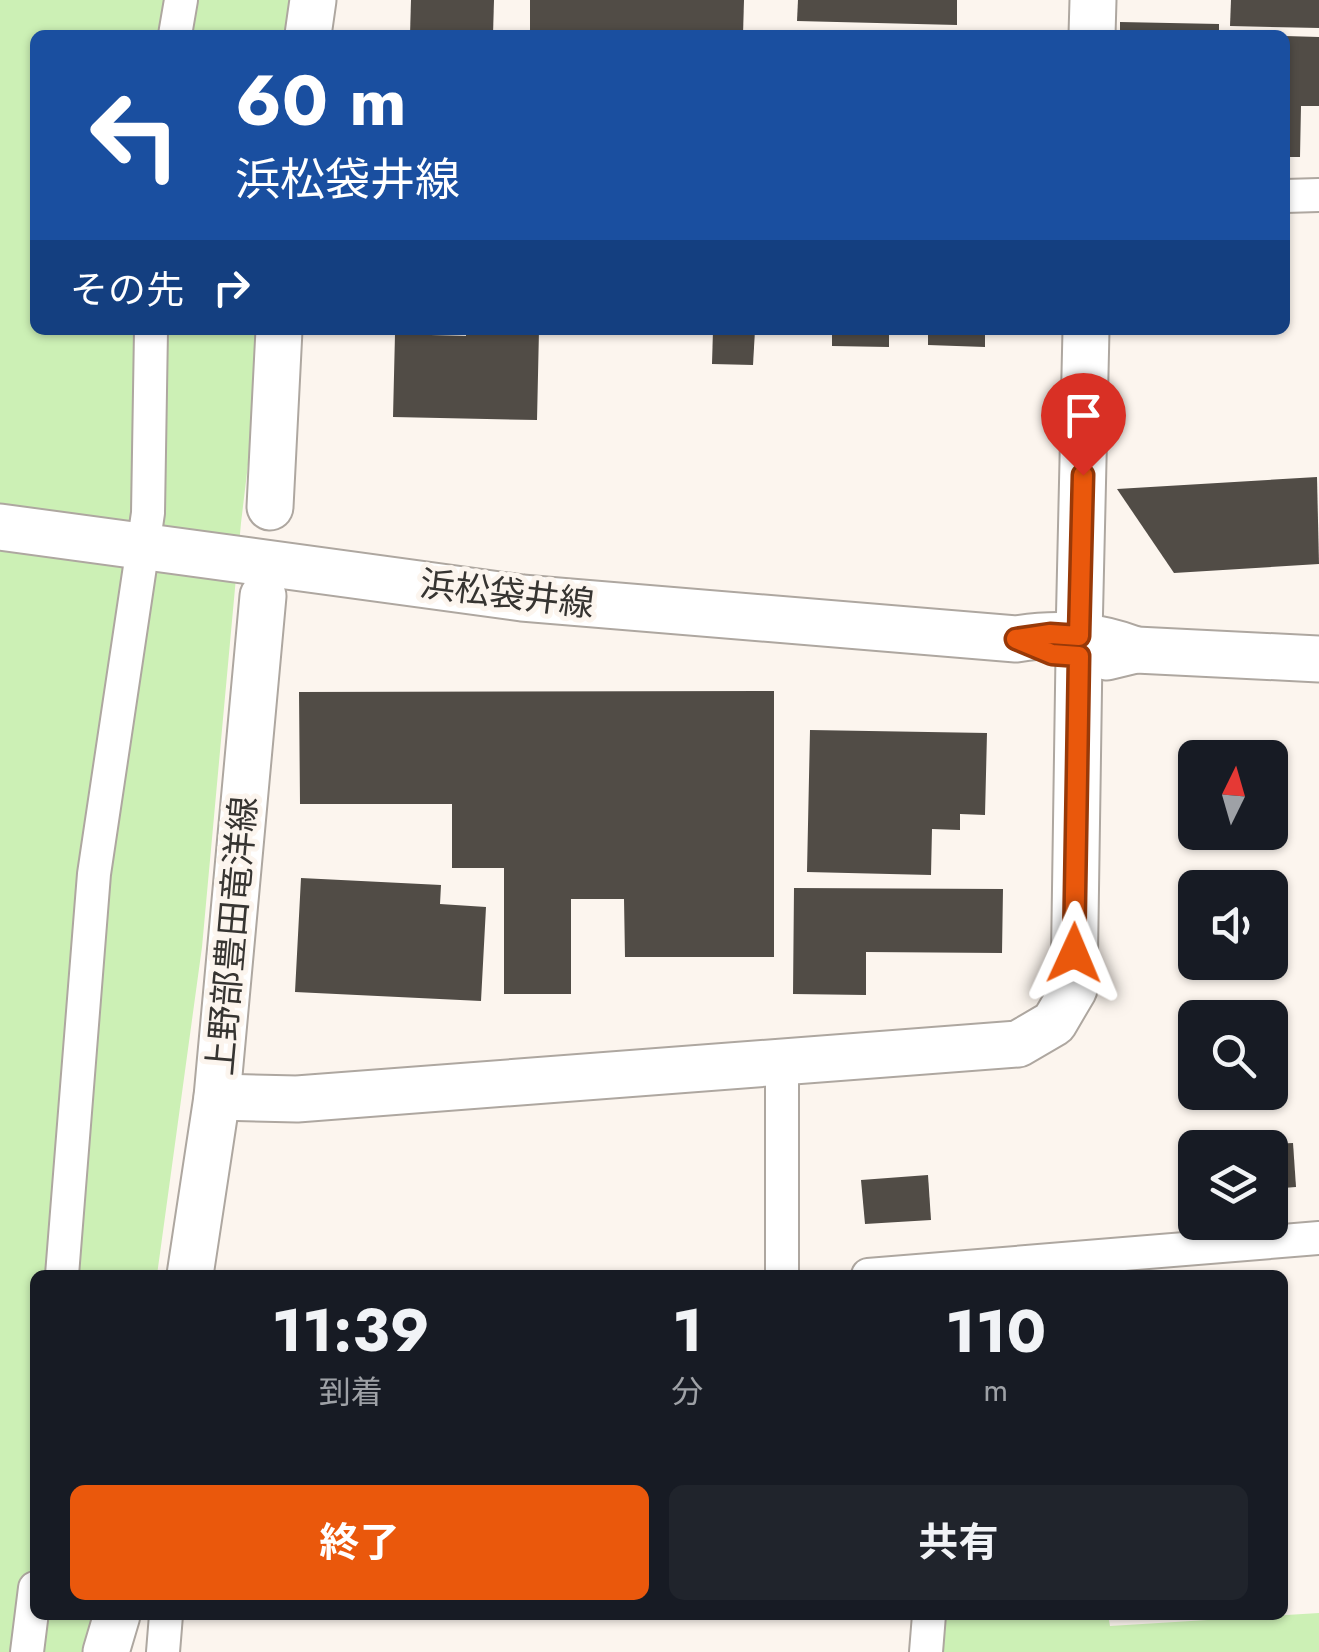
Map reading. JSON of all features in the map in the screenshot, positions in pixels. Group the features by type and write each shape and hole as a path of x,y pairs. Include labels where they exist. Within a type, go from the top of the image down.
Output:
{"main road":[{"path":"309,30 313,0"},
{"path":"1092,30 1093,0"},
{"path":"270,507 279,335"},
{"path":"217,1097 296,1098 1018,1044 1054,1023 1074,988 1086,335"},
{"name":"浜松袋井線","path":"0,527 522,598 1016,639 1050,634 1079,646 1104,638 1136,650 1319,659"},
{"name":"上野部豊田竜洋線","path":"191,1270 217,1097 263,596"},
{"path":"106,1652 115,1620"}],"street":[{"path":"177,30 181,0"},
{"path":"1290,196 1319,196"},
{"path":"62,1270 94,874 144,545 150,335"},
{"path":"782,1064 782,1270"},
{"path":"1002,1270 1319,1238"},
{"path":"26,1652 30,1620"},
{"path":"163,1652 166,1620"},
{"path":"926,1652 929,1620"}],"green space":[{"path":"0,0 305,0 302,30 30,30 30,335 263,335 241,523 202,947 158,1270 30,1270 30,1620 115,1620 112,1652 0,1652"},
{"path":"1319,1613 1319,1652 943,1652 942,1620 1109,1620 1110,1626 1288,1620 1288,1615"}],"building":[{"path":"411,0 494,0 493,30 410,30"},
{"path":"530,0 744,0 743,30 530,30"},
{"path":"798,0 957,0 957,25 797,21"},
{"path":"1231,0 1319,0 1319,28 1230,26"},
{"path":"1120,22 1219,24 1219,30 1120,30"},
{"path":"1290,36 1319,37 1319,106 1301,106 1300,157 1290,157"},
{"path":"395,335 539,335 537,420 393,417"},
{"path":"713,335 755,335 753,365 712,364"},
{"path":"832,335 889,335 889,347 832,346"},
{"path":"928,335 985,335 985,347 928,345"},
{"path":"1317,477 1319,564 1174,573 1117,489"},
{"path":"774,691 774,957 625,957 624,899 571,899 571,994 504,994 504,868 452,868 452,804 300,804 299,692"},
{"path":"810,730 987,733 985,815 960,814 960,830 932,829 931,875 807,872"},
{"path":"301,878 441,885 440,904 486,907 481,1001 295,992"},
{"path":"794,888 1003,889 1002,953 866,952 866,995 793,994"},
{"path":"1288,1143 1293,1143 1296,1187 1288,1188"},
{"path":"928,1175 931,1220 865,1224 861,1180"}],"route":[{"path":"1074,953 1079,656 1052,654 1016,639 1050,634 1079,636 1083,475"}]}
